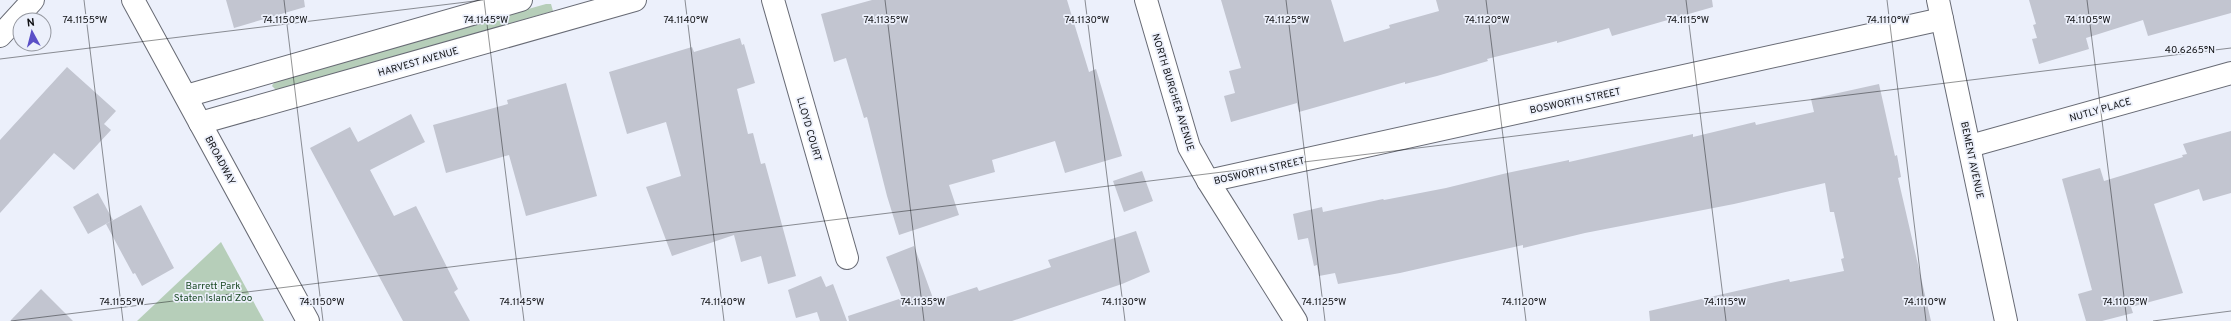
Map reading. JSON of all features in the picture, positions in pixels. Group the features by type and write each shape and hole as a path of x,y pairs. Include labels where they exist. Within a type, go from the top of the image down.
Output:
{"street":[{"path":"0,36 33,0"},
{"name":"BROADWAY","path":"134,0 308,321"},
{"path":"186,96 521,0"},
{"name":"HARVEST AVENUE","path":"200,123 635,0"},
{"name":"LLOYD COURT","path":"773,0 847,258"},
{"name":"NORTH BURGHER AVENUE","path":"1146,0 1189,147 1208,181 1296,321"},
{"name":"BOSWORTH STREET","path":"1208,181 1940,9"},
{"name":"BEMENT AVENUE","path":"1940,9 2006,321"},
{"name":"NUTLY PLACE","path":"1970,146 2231,73"}],"green space":[{"path":"546,4 551,4 553,11 277,91 272,86 279,80"},
{"name":"Barrett Park Staten Island Zoo","path":"221,242 264,321 137,321"}],"building":[{"path":"226,0 304,0 305,7 234,28"},
{"path":"872,0 1067,0 1089,72 1096,69 1122,156 1065,173 1055,141 992,160 995,172 949,185 959,215 899,235 887,196 867,117 864,118 846,58 834,62 821,14"},
{"path":"1221,0 1331,0 1344,42 1390,28 1389,25 1439,11 1436,0 1712,0 1713,7 1612,36 1609,28 1557,43 1557,41 1487,59 1488,61 1437,76 1405,84 1405,82 1299,112 1297,103 1231,122 1224,96 1235,93 1229,71 1241,68"},
{"path":"2029,0 2231,0 2231,13 2148,36 2143,20 2086,38 2089,49 2039,64 2032,39 2037,38 2033,25 2036,24"},
{"path":"740,38 742,45 744,44 755,83 737,89 748,134 753,133 761,164 765,163 796,276 768,284 761,256 741,262 734,235 672,256 646,187 681,176 666,122 627,134 609,72 692,47 694,52"},
{"path":"67,67 116,111 104,124 111,130 74,170 54,153 0,213 0,140"},
{"path":"566,83 597,196 526,216 509,155 446,173 433,125 508,104 507,100"},
{"path":"1879,84 1895,156 1897,155 1901,177 1898,178 1931,321 1650,321 1649,311 1789,279 1790,282 1844,271 1841,259 1844,258 1834,212 1830,212 1825,183 1734,204 1585,233 1523,248 1523,245 1400,273 1338,284 1335,273 1319,276 1317,265 1314,266 1308,238 1298,240 1293,214 1322,207 1323,212 1383,199 1446,188 1507,173 1569,160 1569,162 1693,134 1693,137 1755,122 1756,125 1814,112 1811,99"},
{"path":"411,114 425,142 370,170 394,216 416,206 458,289 454,292 470,321 403,321 310,148 350,127 358,142"},
{"path":"2231,131 2231,193 2203,201 2199,189 2154,204 2183,293 2131,307 2133,313 2102,321 2086,321 2078,294 2092,290 2062,179 2100,168 2104,181 2183,157 2182,155 2187,154 2183,144"},
{"path":"1142,171 1153,201 1124,212 1113,181"},
{"path":"98,193 113,220 88,234 73,207"},
{"path":"141,205 174,268 142,286 135,273 133,274 106,224"},
{"path":"1136,231 1150,272 1122,284 1012,321 849,321 848,316 902,298 886,257 914,246 934,301 977,287 979,291 1051,267 1048,260"},
{"path":"821,276 826,287 833,284 847,321 820,321 817,312 796,318 788,290"},
{"path":"41,289 73,321 10,321"}]}
